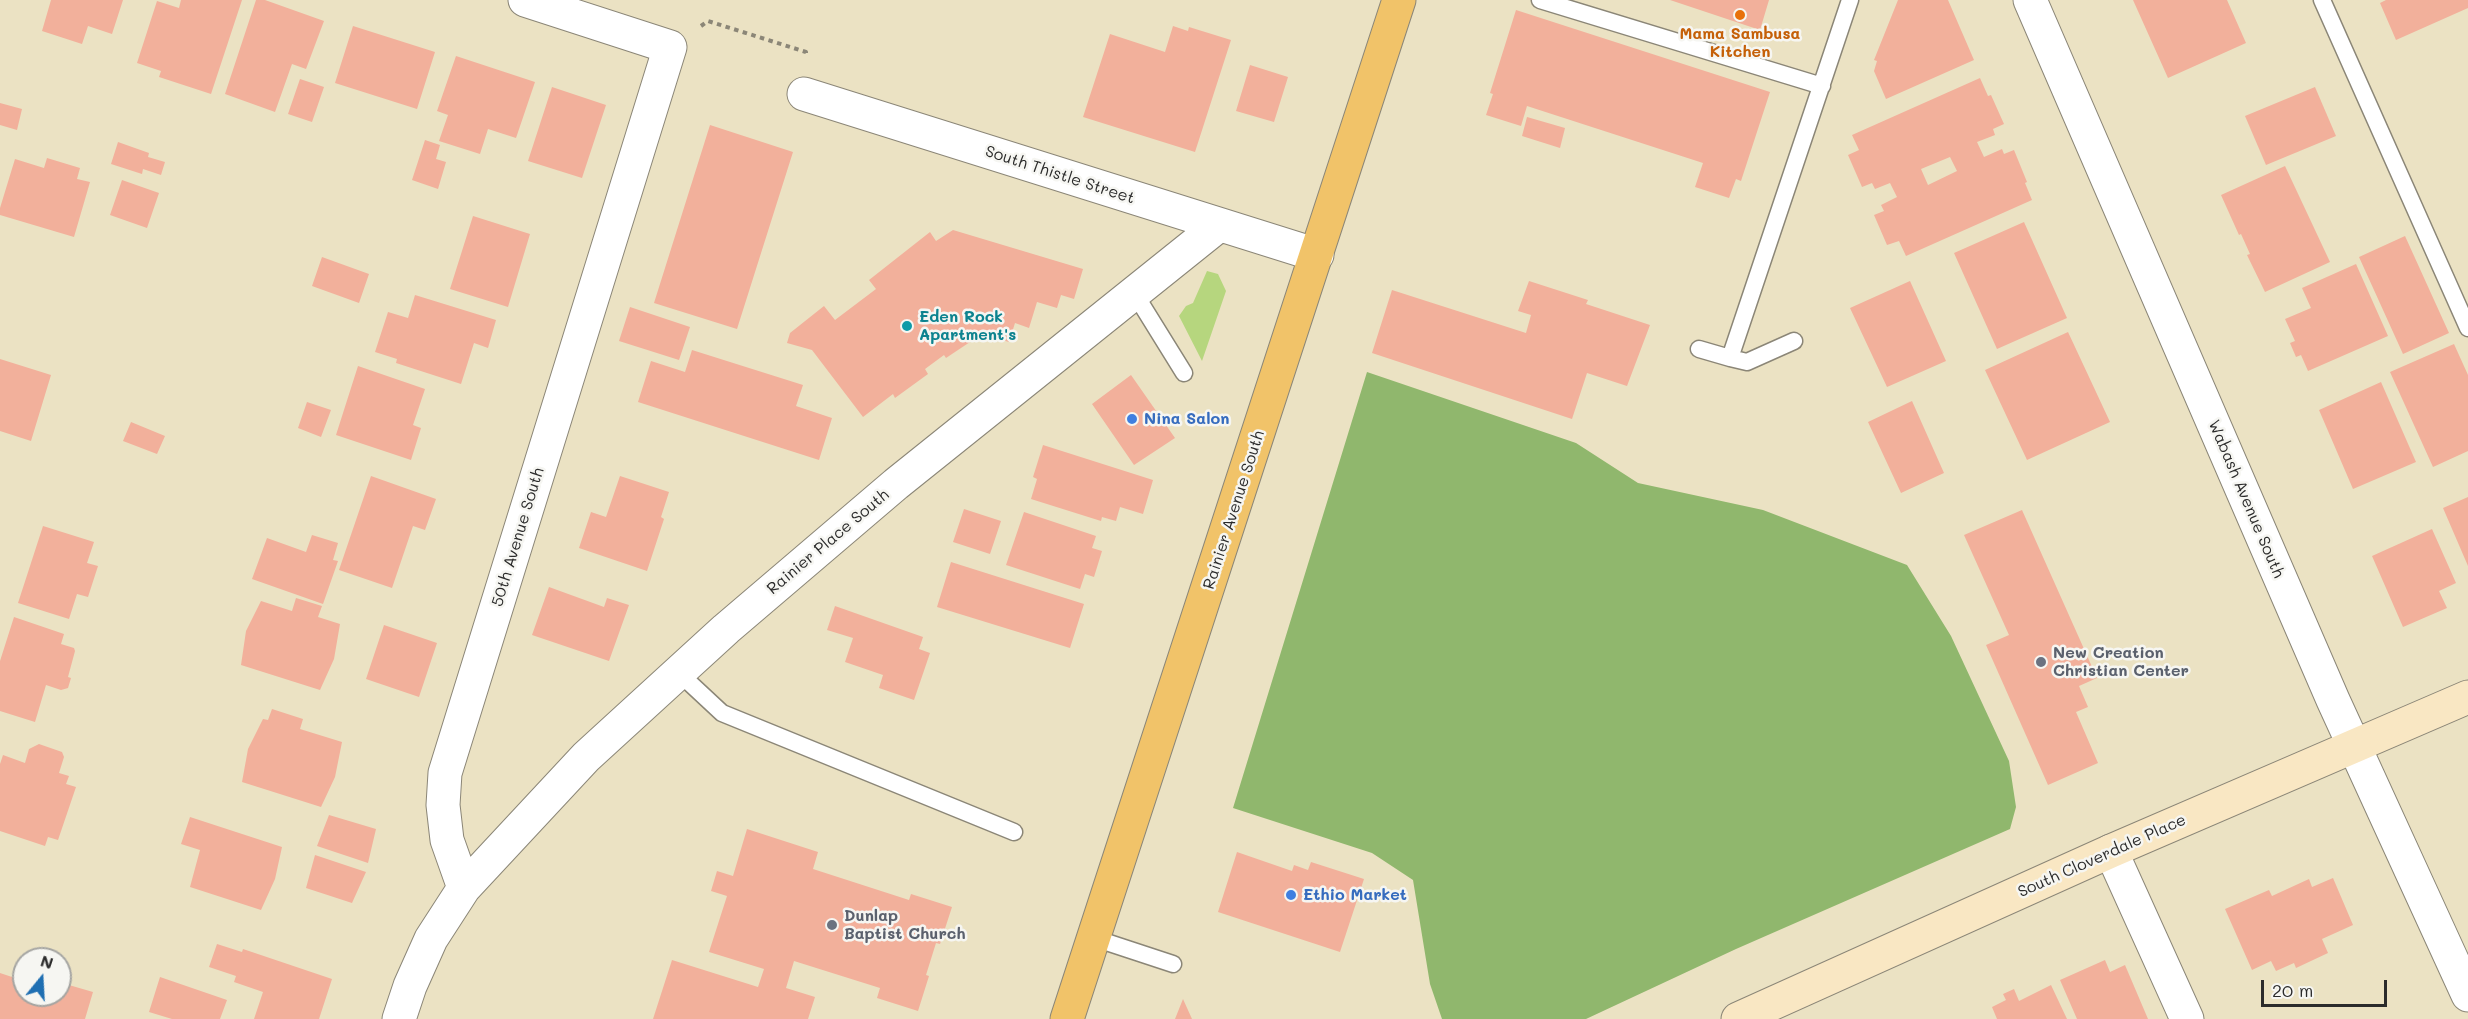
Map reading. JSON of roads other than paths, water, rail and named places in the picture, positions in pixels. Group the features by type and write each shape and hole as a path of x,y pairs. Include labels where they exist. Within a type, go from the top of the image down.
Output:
{"main road":[{"name":"Rainier Avenue South","path":"1067,1019 1399,0"}],"street":[{"name":"50th Avenue South","path":"464,888 447,840 443,805 445,773 670,47 525,0"},
{"name":"Wabash Avenue South","path":"2030,0 2354,745 2468,995"},
{"name":"South Thistle Street","path":"804,94 1317,255"},
{"name":"Rainier Place South","path":"464,888 586,757 726,629 896,484 1136,294 1219,225"},
{"name":"South Cloverdale Place","path":"1738,1019 2111,851 2468,697"},
{"path":"2111,851 2187,1019"},
{"path":"399,1019 410,986 431,939 464,888"}],"lane":[{"path":"1540,0 1822,86"},
{"path":"1730,358 1850,0"},
{"path":"2322,0 2468,328"},
{"path":"1136,294 1184,373"},
{"path":"1699,349 1746,362 1794,341"},
{"path":"678,672 722,714 1014,832"},
{"path":"1094,938 1173,964"}],"place":[{"name":"Mama Sambusa Kitchen","path":"1740,15"},
{"name":"Eden Rock Apartment's","path":"907,326"},
{"name":"Nina Salon","path":"1132,419"},
{"name":"New Creation Christian Center","path":"2041,662"},
{"name":"Ethio Market","path":"1291,895"},
{"name":"Dunlap Baptist Church","path":"832,925"}]}
